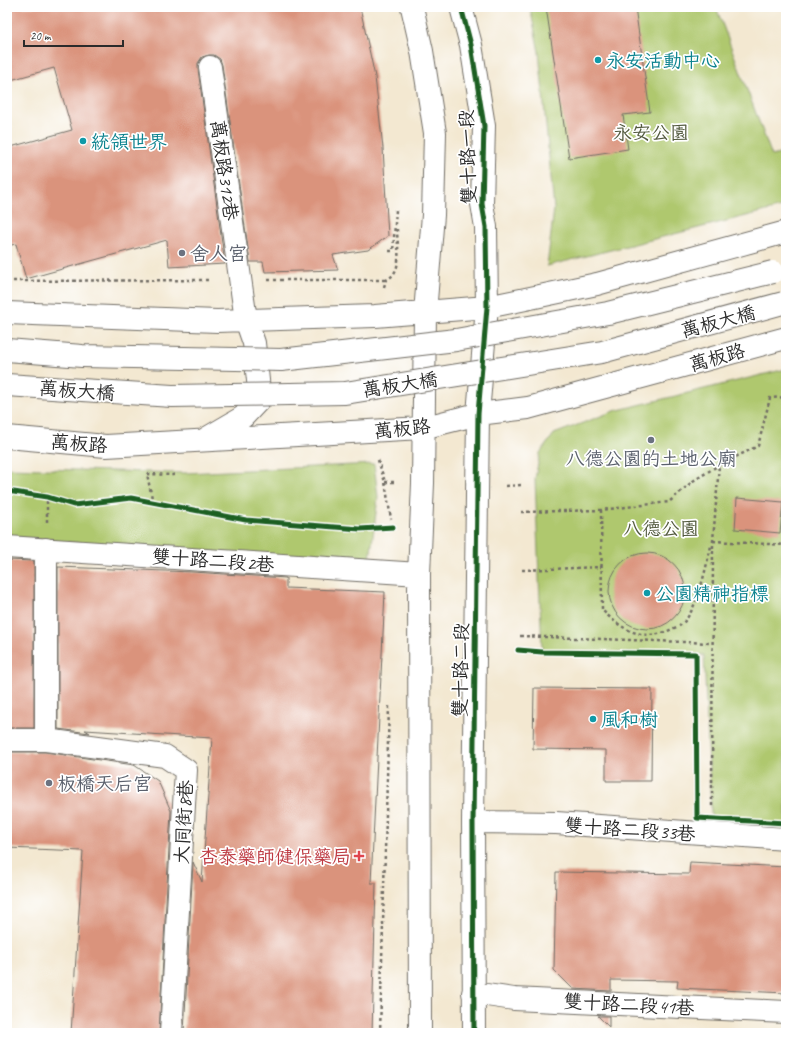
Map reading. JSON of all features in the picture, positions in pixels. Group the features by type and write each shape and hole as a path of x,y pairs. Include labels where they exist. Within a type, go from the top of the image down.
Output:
{"street":[{"name":"雙十路一段","path":"412,7 422,51 434,133 432,221 425,313"},
{"name":"雙十路一段","path":"461,7 471,45 484,126 482,204 486,227 487,307"},
{"name":"萬板路312巷","path":"202,440 243,417 260,399 254,343 246,320 210,67"},
{"path":"7,314 217,321 375,316 487,307 597,284 786,232"},
{"name":"萬板大橋","path":"7,350 82,356 281,360 456,340 608,313 780,270"},
{"name":"萬板大橋","path":"7,385 172,396 345,392 602,352 784,303"},
{"name":"雙十路二段","path":"474,1033 473,822 478,414 487,307"},
{"name":"雙十路二段","path":"420,1033 419,574 423,483 422,428 425,313"},
{"name":"萬板路","path":"7,437 106,446 422,428 478,414 528,408 786,338"},
{"path":"7,432 106,446"},
{"name":"雙十路二段2巷","path":"7,546 419,574"},
{"path":"46,549 46,740"},
{"name":"大同街8巷","path":"7,740 46,740 165,756 186,770 171,1033"},
{"name":"雙十路二段33巷","path":"473,822 556,823 786,839"},
{"name":"雙十路二段41巷","path":"473,993 514,999 786,1012"}],"path":[{"path":"389,251 393,251 396,210 393,210"},
{"path":"7,281 133,279 298,281 386,280 392,277 398,268 396,229"},
{"path":"298,276 298,281"},
{"path":"375,316 386,280"},
{"path":"521,512 601,510 669,502 693,481 719,465 758,446 770,398 786,396"},
{"path":"372,432 385,482 393,527"},
{"path":"712,835 711,643 713,541 719,465"},
{"path":"153,503 147,474 173,475"},
{"path":"40,496 54,499"},
{"path":"145,501 160,504"},
{"path":"601,510 602,610 616,625 641,635 662,634 683,624 696,602 713,541"},
{"path":"713,541 786,545"},
{"path":"522,570 601,567"},
{"path":"520,636 711,643"},
{"path":"380,1033 389,699"}],"green space":[{"name":"永安公園","path":"530,7 716,7 772,156 786,152 786,206 547,266 554,209 539,52"},
{"name":"八德公園","path":"786,369 786,839 712,835 704,655 542,651 535,479 540,453 554,434 614,411"},
{"path":"374,464 378,497 369,567 7,537 7,468 185,473"}],"building":[{"path":"7,7 360,7 375,77 383,148 388,236 368,250 333,255 338,270 265,272 263,262 250,262 222,65 220,59 214,55 209,55 202,57 198,63 198,69 225,264 169,267 167,240 26,279 16,244 7,246 7,148 72,130 54,68 7,81"},
{"name":"永安活動中心","path":"546,7 635,7 650,112 623,115 628,149 569,158"},
{"path":"737,498 783,502 780,533 735,529"},
{"name":"公園精神指標","path":"647,553 662,556 674,564 682,576 685,591 682,606 674,618 662,626 647,629 632,626 620,618 612,606 609,591 612,576 620,564 632,556"},
{"path":"7,560 34,561 34,728 7,728"},
{"path":"58,567 193,572 286,578 286,588 385,592 371,883 376,883 372,1033 184,1033 193,862 202,882 212,738 85,730 90,733 58,729"},
{"name":"風和樹","path":"534,688 652,689 651,781 606,781 606,750 533,749"},
{"path":"7,752 45,752 134,765 158,781 171,811 159,1033 71,1033 83,851 7,848"},
{"path":"690,862 786,867 786,993 677,988 678,981 611,980 611,991 573,989 554,970 556,872 689,874"},
{"path":"598,1016 609,1016 609,1027"}],"cycle path":[{"path":"461,7 471,45 484,126 482,204 486,227 487,307 478,414 473,822 474,1033"},
{"path":"7,491 47,497 74,505 131,498 246,520 360,529 393,527"},
{"path":"518,650 542,652 696,654 697,818 786,823"}],"place":[{"name":"永安活動中心","path":"598,60"},
{"name":"統領世界","path":"83,141"},
{"name":"舍人宮","path":"182,253"},
{"name":"八德公園的土地公廟","path":"651,440"},
{"name":"公園精神指標","path":"647,593"},
{"name":"風和樹","path":"593,719"},
{"name":"板橋天后宮","path":"49,783"},
{"name":"杏泰藥師健保藥局","path":"359,856"}]}
